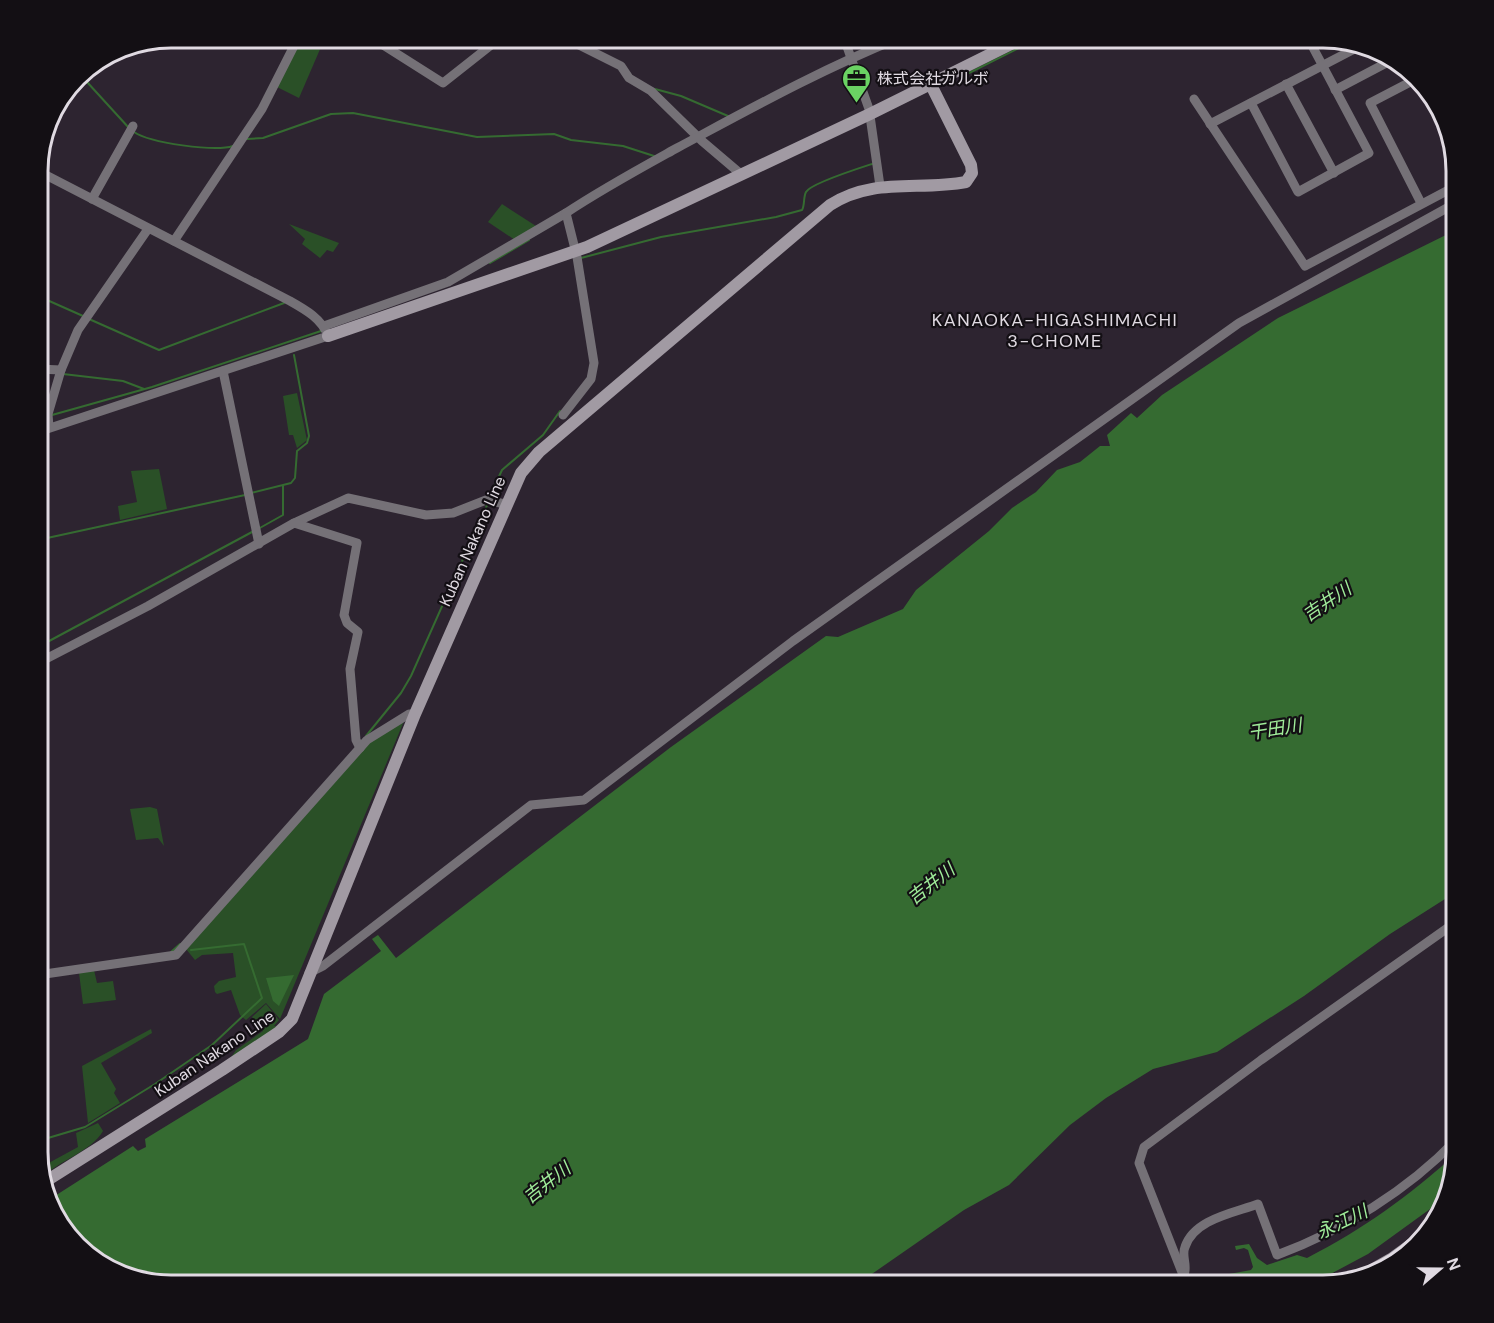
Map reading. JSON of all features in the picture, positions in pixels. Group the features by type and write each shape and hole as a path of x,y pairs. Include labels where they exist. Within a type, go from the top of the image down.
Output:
{"main road":[{"path":"326,329 575,252 742,175 1003,48"},
{"name":"Kuban Nakano Line","path":"51,1178 279,1032 292,1019 415,714 505,504 520,473 539,452 782,244 841,198 880,186 952,185 966,182 971,177 971,165 931,85"}],"street":[{"path":"176,239 262,109 293,48"},
{"path":"388,48 442,83 487,48"},
{"path":"584,48 626,72 651,91 700,139 742,175"},
{"path":"848,48 870,114 880,186"},
{"path":"48,420 223,371 448,282 567,215 608,185 877,48"},
{"path":"1251,103 1298,192 1369,153 1312,48"},
{"path":"1210,124 1350,51"},
{"path":"1335,90 1385,64"},
{"path":"1409,83 1370,103 1421,203"},
{"path":"1286,84 1334,173"},
{"path":"1194,99 1305,266 1446,191"},
{"path":"94,196 132,128"},
{"path":"48,175 94,196 148,229 176,239 290,301 326,329"},
{"path":"309,973 322,966 531,806 584,800 793,641 1239,323 1446,209"},
{"path":"563,415 591,379 594,363 567,215"},
{"path":"48,420 61,370 83,321 148,229"},
{"path":"48,369 61,370"},
{"path":"223,371 258,542"},
{"path":"48,658 258,542 348,498 438,516 489,500 505,504"},
{"path":"294,523 357,543 344,615 347,623 358,632 350,669 358,747"},
{"path":"48,974 176,955 358,747 393,723 409,714 415,714"},
{"path":"1183,1275 1139,1163 1144,1147 1261,1060 1446,929"},
{"path":"1186,1275 1183,1250 1186,1242 1208,1222 1258,1204 1277,1255 1308,1244 1369,1209 1422,1171 1446,1149"}],"shaded area":[{"path":"295,48 321,48 299,98 275,86"},
{"path":"502,204 536,226 515,240 488,222"},
{"path":"289,224 339,243 333,252 327,250 320,258 302,244 305,239"},
{"path":"297,393 307,440 297,448 293,435 289,435 283,396"},
{"path":"159,469 167,509 120,520 118,506 137,502 131,471"},
{"path":"404,721 280,1019 266,1003 246,1020 240,1015 231,990 217,994 215,992 214,986 219,981 236,977 233,953 202,955 195,960 186,949 370,741"},
{"path":"150,807 157,809 164,846 158,838 136,840 130,809"},
{"path":"94,970 97,983 113,981 116,1000 83,1004 79,973"},
{"path":"266,1004 279,1020 274,1026 279,1026 228,1062 236,1050 263,1031 252,1017"},
{"path":"151,1029 152,1033 101,1063 116,1089 114,1093 120,1103 88,1123 82,1066"},
{"path":"98,1123 103,1131 91,1145 49,1172 48,1163 78,1147 76,1133"}],"water":[{"path":"1446,235 1446,898 1390,934 1304,996 1217,1052 1153,1069 1106,1098 1070,1125 1009,1185 964,1210 870,1275 171,1275 139,1271 109,1259 96,1250 73,1227 56,1195 133,1146 138,1151 146,1147 145,1139 308,1039 324,994 381,951 372,939 378,935 396,958 671,747 826,636 838,637 903,609 916,590 989,531 1012,508 1036,492 1057,470 1080,462 1100,446 1110,446 1107,435 1131,413 1137,418 1162,395 1278,318"},
{"path":"294,975 279,1006 273,1001 266,978"},
{"path":"1445,1163 1442,1184 1433,1207 1368,1254 1329,1275 1227,1275 1251,1270 1253,1267 1248,1250 1244,1248 1236,1250 1235,1246 1249,1244 1257,1258 1267,1265 1297,1255 1307,1258 1385,1211"}],"waterway":[{"path":"965,75 1019,48"},
{"path":"87,81 129,128"},
{"path":"655,89 681,96 728,116"},
{"path":"247,139 263,138 331,114 353,113 477,137 554,134 571,140 623,146 654,156"},
{"path":"134,132 154,140 183,145 212,148 233,146"},
{"path":"581,258 661,237 776,217 802,210 805,194 810,188 875,163"},
{"path":"490,263 529,240"},
{"path":"48,300 83,316"},
{"path":"89,319 159,350 284,303"},
{"path":"52,415 152,387 321,331"},
{"path":"251,493 291,483 295,478 297,451 307,443 309,436 294,355"},
{"path":"63,374 123,381 144,389"},
{"path":"489,498 502,470 543,435 560,411"},
{"path":"258,529 283,515 283,486"},
{"path":"48,538 245,495"},
{"path":"366,736 401,693 411,676 488,503"},
{"path":"48,642 252,532"},
{"path":"171,952 180,944"},
{"path":"48,1138 85,1127 155,1084 212,1045 262,998 244,944 191,950"}],"place":[{"name":"株式会社ガルボ","path":"856,104"}],"district":[{"name":"KANAOKA-HIGASHIMACHI 3-CHOME","path":"1055,330"}],"water label":[{"name":"吉井川","path":"1327,602"},
{"name":"干田川","path":"1275,729"},
{"name":"吉井川","path":"931,884"},
{"name":"吉井川","path":"547,1183"},
{"name":"永江川","path":"1342,1222"}]}
